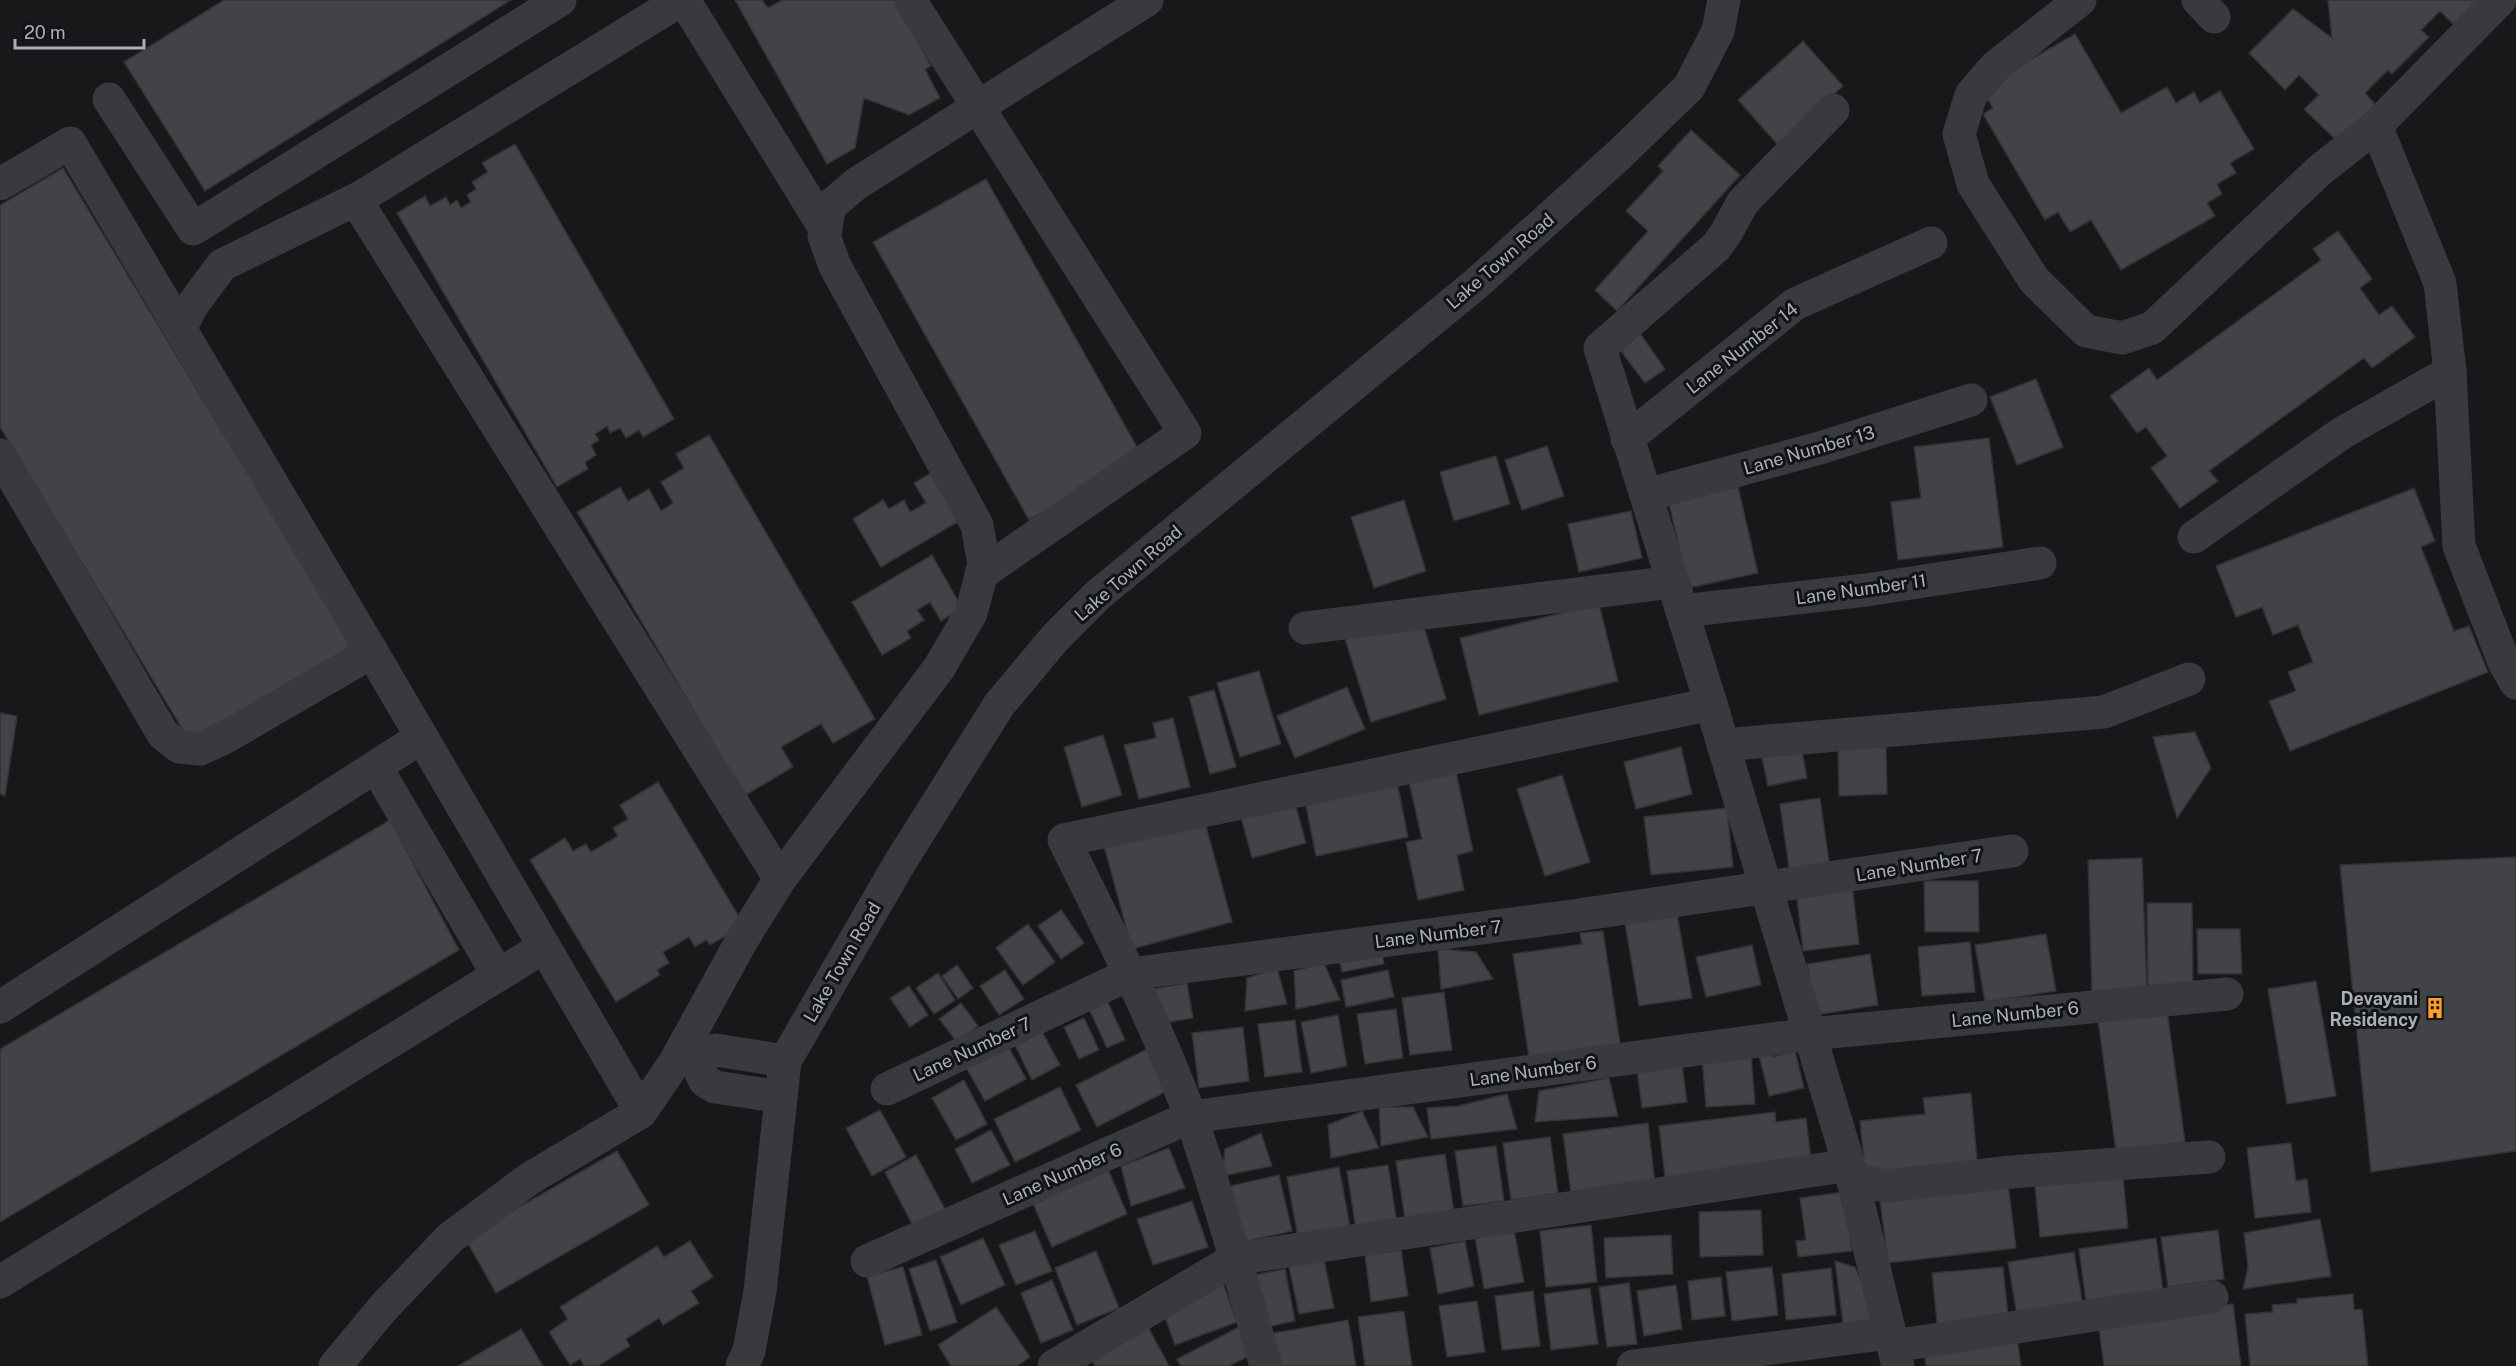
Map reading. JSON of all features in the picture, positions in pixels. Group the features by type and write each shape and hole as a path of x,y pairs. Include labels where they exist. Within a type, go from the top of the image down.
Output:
{"street":[{"path":"110,99 193,229 560,0"},
{"path":"780,879 356,200 683,0 826,230"},
{"path":"910,0 1185,433 981,574"},
{"name":"Lake Town Road","path":"742,1366 748,1350 760,1291 785,1061 899,864 999,705 1055,638 1098,595 1477,283 1620,154 1689,87 1718,31 1724,0"},
{"path":"2080,0 1995,67 1971,95 1959,134 1973,184 2034,280 2086,331 2122,338 2152,328 2320,170 2376,126 2500,0"},
{"path":"335,1366 384,1307 450,1238 529,1179 641,1113 686,1064 742,940 780,879 939,668 970,613 984,565 977,525 835,266 824,236 830,207 856,184 979,108 1131,4"},
{"path":"1833,110 1743,202 1716,247 1600,348 1711,704 1851,1172 1893,1349"},
{"path":"2376,126 2440,283 2450,372 2459,546 2504,662 2516,683"},
{"path":"0,184 70,143 372,652 641,1113"},
{"path":"180,329 191,307 222,265 363,196"},
{"name":"Lane Number 14","path":"1627,439 1795,304 1931,243"},
{"path":"2194,537 2342,433 2450,372"},
{"name":"Lane Number 13","path":"1646,495 1820,448 1971,400"},
{"path":"0,455 164,734 179,747 200,749 226,737 372,652"},
{"name":"Lane Number 11","path":"1305,628 1678,597 1866,590 2040,563"},
{"path":"1723,745 2104,712 2189,679"},
{"path":"1266,1366 1190,1117 1130,974 1064,840 1711,704"},
{"path":"0,1007 422,738"},
{"path":"376,767 498,975"},
{"name":"Lane Number 7","path":"887,1089 1130,974 1565,917 2012,851"},
{"path":"0,1282 544,947"},
{"name":"Lane Number 6","path":"867,1260 1190,1117 1810,1034 2227,994"},
{"path":"686,1064 716,1050 785,1061"},
{"path":"686,1064 715,1087 781,1097"},
{"path":"1054,1366 1235,1259 1851,1172 1886,1186 2012,1172 2209,1156"},
{"path":"1633,1366 1893,1349 2212,1297"}],"building":[{"path":"224,0 511,0 205,191 124,62"},
{"path":"735,0 762,0 768,8 782,0 895,0 931,66 925,69 940,98 909,115 864,98 855,148 827,164"},
{"path":"2328,0 2483,0 2456,27 2440,11 2421,30 2429,37 2392,74 2388,70 2365,93 2377,106 2340,144 2304,109 2319,95 2299,75 2285,90 2249,53 2293,9 2332,38"},
{"path":"2075,34 2121,113 2167,87 2176,103 2194,92 2200,103 2220,91 2254,149 2230,163 2236,173 2217,184 2222,194 2207,203 2215,216 2121,270 2091,220 2070,232 2058,212 2045,220 1983,114 1993,108 1981,88"},
{"path":"1803,41 1843,86 1778,145 1738,100"},
{"path":"1691,130 1740,175 1617,311 1595,290 1648,231 1626,211 1663,171 1658,166"},
{"path":"515,144 674,419 643,437 639,430 626,438 620,428 610,433 607,426 595,434 599,440 591,445 596,455 585,462 588,469 557,487 397,213 425,196 430,206 446,197 450,205 457,200 461,208 471,202 467,195 476,189 472,182 488,172 482,163"},
{"path":"63,168 353,647 192,745 0,427 0,205"},
{"path":"986,179 1142,456 1029,520 873,242"},
{"path":"2338,231 2372,279 2360,288 2379,315 2392,306 2415,337 2372,368 2364,358 2209,471 2218,481 2180,508 2151,468 2167,456 2146,427 2137,433 2110,396 2149,368 2157,380 2321,260 2313,249"},
{"path":"1639,332 1665,369 1645,383 1618,347"},
{"path":"2036,379 2063,447 2017,465 1990,397"},
{"path":"709,435 875,719 833,743 821,724 781,747 793,767 744,796 577,512 620,487 628,501 649,489 661,511 673,503 661,482 684,468 676,454"},
{"path":"1989,438 2003,547 1898,560 1891,502 1921,498 1914,447"},
{"path":"1547,446 1564,496 1522,510 1505,460"},
{"path":"1496,456 1510,504 1454,521 1440,472"},
{"path":"933,472 961,520 881,567 853,519 883,500 889,509 904,500 910,512 926,503 914,483"},
{"path":"1738,487 1758,573 1688,588 1669,503"},
{"path":"2414,488 2435,541 2421,547 2454,631 2469,626 2488,672 2290,751 2269,701 2296,691 2288,672 2313,662 2298,625 2273,635 2262,607 2236,617 2216,566"},
{"path":"1404,500 1426,571 1374,588 1351,517"},
{"path":"1631,511 1642,558 1579,572 1568,524"},
{"path":"932,555 962,608 941,621 930,602 917,610 924,620 907,631 911,638 882,655 852,602"},
{"path":"1599,604 1618,681 1479,715 1460,638"},
{"path":"1421,617 1446,699 1371,722 1345,639"},
{"path":"1259,671 1281,744 1240,757 1217,683"},
{"path":"1347,687 1365,729 1295,758 1277,716"},
{"path":"1214,690 1236,767 1210,774 1189,697"},
{"path":"0,713 17,716 5,796 0,794"},
{"path":"1173,718 1190,787 1139,799 1124,745 1156,738 1153,723"},
{"path":"2195,732 2211,768 2177,818 2153,737"},
{"path":"1103,735 1122,795 1082,807 1064,747"},
{"path":"1800,740 1807,778 1768,786 1760,748"},
{"path":"1681,747 1692,794 1636,809 1624,762"},
{"path":"1886,747 1887,794 1839,796 1838,748"},
{"path":"1395,772 1408,837 1316,856 1303,791"},
{"path":"1456,772 1473,851 1457,855 1464,890 1418,900 1406,842 1422,839 1409,782"},
{"path":"1562,775 1590,862 1545,876 1517,789"},
{"path":"658,782 744,925 710,945 706,940 695,947 689,937 663,952 669,963 657,970 660,975 616,1002 530,860 565,838 573,851 586,844 591,852 618,836 613,828 628,819 620,805"},
{"path":"1820,798 1830,869 1790,875 1780,804"},
{"path":"1295,803 1306,843 1252,858 1241,817"},
{"path":"1727,808 1733,867 1651,875 1644,817"},
{"path":"1203,815 1232,922 1132,949 1103,842"},
{"path":"390,820 459,950 0,1222 0,1049"},
{"name":"Devayani Residency","path":"2516,857 2516,1151 2371,1172 2340,865"},
{"path":"2142,858 2147,992 2092,993 2088,860"},
{"path":"1924,881 1978,881 1979,932 1925,932"},
{"path":"1852,884 1859,944 1803,951 1796,890"},
{"path":"2147,903 2192,903 2193,987 2148,987"},
{"path":"1061,910 1084,943 1061,959 1038,926"},
{"path":"1677,914 1692,998 1639,1006 1625,923"},
{"path":"1028,924 1055,962 1023,985 996,948"},
{"path":"2197,929 2240,929 2242,974 2198,974"},
{"path":"1603,931 1621,1050 1530,1064 1513,954 1582,944 1580,933"},
{"path":"2046,934 2056,991 1985,1002 1975,945"},
{"path":"1970,942 1975,992 1922,996 1918,947"},
{"path":"1380,945 1384,964 1342,972 1338,953"},
{"path":"1752,945 1761,985 1706,997 1696,957"},
{"path":"1438,949 1476,952 1493,979 1441,989"},
{"path":"1870,954 1878,1005 1816,1015 1807,964"},
{"path":"1324,963 1340,1000 1296,1009 1294,971"},
{"path":"957,965 973,988 958,999 942,976"},
{"path":"1277,968 1287,1004 1245,1011 1247,978"},
{"path":"1005,970 1024,999 999,1015 980,986"},
{"path":"1388,970 1394,997 1346,1007 1341,980"},
{"path":"938,973 955,1000 934,1014 916,988"},
{"path":"2316,981 2336,1096 2287,1104 2268,989"},
{"path":"1187,983 1193,1018 1159,1024 1153,989"},
{"path":"909,986 928,1015 910,1027 890,998"},
{"path":"1102,989 1125,1040 1107,1048 1084,998"},
{"path":"1444,992 1452,1050 1410,1055 1402,998"},
{"path":"961,1003 978,1026 957,1042 939,1019"},
{"path":"1396,1009 1403,1058 1365,1064 1357,1014"},
{"path":"2167,1010 2185,1142 2116,1151 2098,1020"},
{"path":"1338,1015 1347,1066 1311,1073 1301,1022"},
{"path":"1084,1018 1099,1050 1079,1059 1064,1027"},
{"path":"1295,1020 1302,1072 1265,1077 1258,1024"},
{"path":"1039,1026 1060,1065 1032,1080 1012,1039"},
{"path":"1243,1027 1249,1081 1199,1088 1192,1033"},
{"path":"1004,1038 1026,1079 985,1101 962,1060"},
{"path":"1151,1047 1173,1088 1097,1127 1076,1085"},
{"path":"1770,1047 1772,1057 1795,1051 1804,1088 1769,1096 1758,1051"},
{"path":"1751,1054 1755,1104 1706,1107 1702,1057"},
{"path":"1681,1057 1687,1102 1642,1108 1636,1063"},
{"path":"1609,1078 1618,1116 1535,1122 1539,1091"},
{"path":"964,1080 987,1124 956,1140 932,1098"},
{"path":"1060,1087 1081,1130 1015,1162 994,1119"},
{"path":"1971,1093 1978,1170 1866,1181 1860,1121 1925,1114 1923,1098"},
{"path":"1507,1094 1517,1129 1431,1139 1427,1108 1458,1106"},
{"path":"1379,1107 1413,1107 1428,1137 1381,1146"},
{"path":"880,1110 906,1157 872,1176 846,1128"},
{"path":"1362,1111 1379,1148 1331,1158 1328,1125"},
{"path":"1775,1112 1776,1122 1806,1118 1811,1159 1665,1177 1659,1126"},
{"path":"1648,1123 1655,1183 1571,1193 1563,1134"},
{"path":"991,1130 1010,1165 972,1183 955,1149"},
{"path":"1261,1133 1272,1166 1222,1176 1225,1149"},
{"path":"1550,1137 1558,1193 1511,1200 1503,1143"},
{"path":"2291,1143 2296,1181 2307,1179 2311,1212 2255,1218 2247,1148"},
{"path":"1496,1146 1504,1201 1463,1206 1455,1151"},
{"path":"1169,1148 1185,1188 1131,1206 1121,1166"},
{"path":"617,1151 649,1205 496,1293 465,1238"},
{"path":"1445,1154 1454,1212 1405,1219 1396,1161"},
{"path":"916,1155 946,1211 914,1228 885,1172"},
{"path":"1106,1164 1127,1214 1052,1247 1030,1197"},
{"path":"1388,1165 1397,1224 1356,1230 1347,1171"},
{"path":"1339,1167 1350,1227 1298,1237 1287,1177"},
{"path":"2122,1167 2128,1228 2040,1237 2034,1176"},
{"path":"1279,1175 1292,1231 1239,1243 1226,1187"},
{"path":"2008,1184 2016,1248 1888,1263 1880,1200"},
{"path":"1844,1192 1852,1251 1798,1257 1796,1241 1806,1240 1800,1198"},
{"path":"1192,1201 1208,1247 1153,1265 1137,1219"},
{"path":"1761,1210 1763,1255 1700,1257 1699,1212"},
{"path":"2320,1219 2331,1276 2243,1289 2248,1267 2244,1233"},
{"path":"1591,1225 1597,1282 1546,1287 1540,1231"},
{"path":"1514,1230 1524,1282 1484,1289 1475,1237"},
{"path":"2218,1230 2224,1279 2168,1287 2161,1237"},
{"path":"1035,1231 1052,1271 1016,1285 999,1245"},
{"path":"1671,1235 1673,1274 1606,1278 1604,1238"},
{"path":"983,1238 1005,1285 961,1305 940,1257"},
{"path":"2156,1238 2163,1291 2086,1301 2079,1249"},
{"path":"690,1241 713,1277 691,1291 699,1303 663,1325 659,1318 626,1339 630,1346 598,1366 584,1366 580,1359 570,1365 549,1332 568,1319 560,1307 657,1246 664,1257"},
{"path":"1465,1241 1474,1286 1438,1294 1430,1248"},
{"path":"1401,1250 1408,1296 1371,1302 1365,1255"},
{"path":"1096,1251 1119,1308 1077,1325 1055,1268"},
{"path":"2074,1252 2083,1306 2017,1316 2008,1262"},
{"path":"1323,1255 1334,1308 1299,1314 1288,1262"},
{"path":"936,1260 957,1322 930,1331 909,1269"},
{"path":"1835,1261 1855,1267 1878,1319 1844,1331"},
{"path":"903,1267 922,1335 885,1345 867,1276"},
{"path":"1772,1267 1778,1315 1732,1321 1726,1272"},
{"path":"2003,1267 2009,1326 1938,1332 1932,1273"},
{"path":"1831,1268 1836,1315 1786,1320 1782,1274"},
{"path":"1285,1269 1295,1321 1266,1327 1255,1275"},
{"path":"1721,1277 1725,1316 1692,1320 1688,1281"},
{"path":"1052,1280 1073,1330 1041,1343 1021,1293"},
{"path":"1223,1283 1237,1322 1175,1345 1161,1306"},
{"path":"1629,1283 1637,1344 1607,1347 1599,1287"},
{"path":"1676,1285 1682,1329 1644,1336 1637,1291"},
{"path":"1590,1288 1598,1344 1551,1350 1544,1294"},
{"path":"1533,1291 1540,1346 1502,1350 1495,1296"},
{"path":"2353,1294 2354,1310 2362,1309 2368,1366 2250,1366 2245,1314 2273,1312 2272,1305 2297,1303 2297,1299"},
{"path":"1477,1301 1485,1352 1447,1357 1439,1306"},
{"path":"2233,1304 2241,1366 2104,1366 2098,1321"},
{"path":"996,1307 1030,1357 1017,1366 951,1366 938,1345"},
{"path":"1404,1311 1412,1366 1365,1366 1358,1317"},
{"path":"1348,1320 1356,1366 1275,1366 1269,1334"},
{"path":"1146,1323 1169,1366 1095,1366 1089,1353"},
{"path":"1243,1325 1257,1352 1229,1366 1181,1366 1177,1359"},
{"path":"521,1329 543,1366 458,1366"},
{"path":"2016,1331 2021,1366 1926,1366 1923,1345"}],"place":[{"name":"Devayani Residency","path":"2435,1008"}]}
